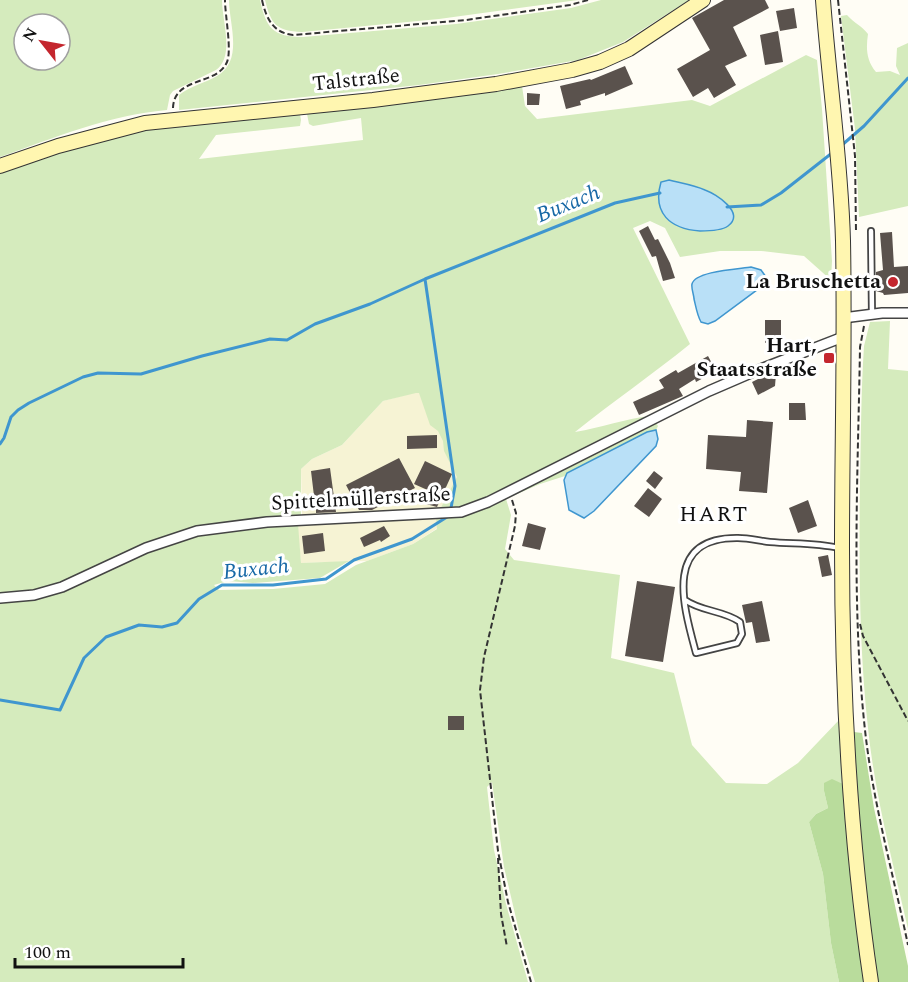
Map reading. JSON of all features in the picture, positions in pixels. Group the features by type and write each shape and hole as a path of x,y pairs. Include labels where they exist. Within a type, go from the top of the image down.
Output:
{"main road":[{"name":"Talstraße","path":"0,166 87,137 145,123 373,100 496,84 586,67 629,49 704,0"},
{"path":"823,0 839,167 843,248 842,549 850,764 857,864 871,982"}],"street":[{"path":"843,318 908,312"},
{"name":"Spittelmüllerstraße","path":"0,598 34,595 62,587 146,548 197,531 267,522 461,512 488,502 709,391 843,337"}],"lane":[{"path":"868,315 872,231"},
{"path":"685,600 696,607 731,616 740,622 742,634 737,643 696,653 689,628 682,582 685,566 694,553 705,544 739,538 771,542 812,543 842,549"}],"path":[{"path":"174,119 173,105 176,94 218,73 228,61 229,44 225,0"},
{"path":"262,0 266,16 271,24 284,34 293,35 466,20 570,5 588,0"},
{"path":"837,0 855,156"},
{"path":"868,315 860,347 857,544 861,686 869,760 880,823 908,945"},
{"path":"507,947 501,914 498,851 479,680 515,526 514,504 508,491"},
{"path":"858,617 863,636 908,721"},
{"path":"498,851 508,902 531,982"}],"shaded area":[{"path":"416,392 447,397 462,489 453,518 413,544 367,561 301,563 297,526 302,516 301,469 312,459 342,445 383,401"}],"green space":[{"path":"0,0 222,0 226,47 222,64 216,70 173,91 167,110 124,117 61,135 0,157"},
{"path":"229,0 260,0 265,18 272,29 284,35 303,37 456,24 571,8 601,0 689,0 623,42 578,60 419,85 179,110 179,95 217,76 230,61 233,41"},
{"path":"265,0 578,0 439,19 302,32 286,30 276,25"},
{"path":"847,15 868,34 867,54 876,72 890,71 900,75 896,66 897,48 908,43 908,206 859,217 855,129 841,16"},
{"path":"806,55 817,60 832,261 831,280 804,256 761,251 720,251 680,257 665,228 650,221 633,228 690,344 575,432 652,416 658,426 656,430 647,432 565,476 506,499 511,515 505,549 514,560 620,575 611,658 674,673 692,745 726,783 767,784 798,763 840,719 845,785 824,791 828,808 816,814 809,822 823,874 831,943 839,982 535,982 519,931 504,867 492,782 487,787 494,850 506,904 528,982 0,982 0,173 80,147 162,127 300,114 300,126 216,135 199,159 363,140 361,118 313,126 309,124 307,114 522,86 525,106 537,119 692,100 710,106","holes":["678,226 728,226 703,230","419,393 430,425 438,431 443,441 444,451 457,477 436,517 437,529 413,544 356,565 325,584 273,589 219,590 214,585 228,581 253,583 320,578 349,561 301,563 298,524 215,532 166,544 69,588 35,598 117,556 168,535 217,525 301,517 301,469 312,459 342,445 383,401"]},
{"path":"890,321 888,369 908,371 908,929 885,829 871,753 865,698 860,606 860,483 864,346 870,322"},
{"path":"854,732 862,733 874,808 908,966 908,982 875,982 866,908 852,736"},
{"path":"832,779 845,785 866,982 839,982 831,943 823,874 809,822 816,814 828,808 824,783"}],"water":[{"path":"669,180 716,195 732,210 733,221 725,228 707,231 689,230 672,223 661,211 659,202 661,182"},
{"path":"751,267 761,270 766,277 765,284 715,321 708,324 701,322 692,287 695,280 709,273"},
{"path":"656,430 658,439 656,446 594,511 584,518 569,510 564,480 567,473 647,432"}],"building":[{"path":"724,0 765,0 769,8 733,27 747,56 725,66 736,85 714,98 708,88 693,97 677,69 710,50 692,18"},
{"path":"794,8 797,28 780,31 776,11"},
{"path":"778,31 783,62 765,65 760,35"},
{"path":"625,66 633,84 605,96 605,93 580,101 581,105 566,109 560,86 591,80"},
{"path":"527,93 540,94 539,105 527,105"},
{"path":"648,226 655,240 658,239 675,278 663,281 656,256 652,257 639,231"},
{"path":"892,232 894,267 908,266 908,293 884,295 876,291 876,272 883,270 880,233"},
{"path":"765,320 781,320 781,342 765,343"},
{"path":"708,356 716,371 696,382 695,379 679,389 683,396 639,415 633,402 664,388 659,380 676,370 678,373"},
{"path":"776,374 775,386 758,395 752,382 764,376"},
{"path":"789,403 805,403 806,420 789,420"},
{"path":"747,420 773,422 767,493 739,491 741,472 706,469 708,435 746,437"},
{"path":"437,435 437,448 407,449 407,436"},
{"path":"399,458 415,488 372,510 359,510 346,485"},
{"path":"425,461 452,474 437,507 426,504 432,492 414,484"},
{"path":"330,468 336,512 316,513 316,508 311,509 309,497 314,496 311,471"},
{"path":"654,471 663,478 655,489 646,481"},
{"path":"648,488 662,499 649,517 634,506"},
{"path":"808,500 817,526 798,533 789,508"},
{"path":"528,523 546,528 540,550 522,546"},
{"path":"384,526 390,536 381,542 380,540 364,547 360,538"},
{"path":"323,533 325,551 304,554 302,536"},
{"path":"828,555 832,575 822,577 818,557"},
{"path":"637,581 675,587 663,662 625,656"},
{"path":"762,601 770,641 756,643 752,622 746,623 742,605"},
{"path":"448,716 464,716 464,730 448,730"}],"waterway":[{"name":"Buxach","path":"842,145 864,126 908,78"},
{"name":"Buxach","path":"727,207 761,205 781,193 832,153"},
{"name":"Buxach","path":"0,444 11,417 18,410 83,377 98,373 141,374 270,339 287,340 315,324 370,304 425,279 615,203 660,193"},
{"name":"Buxach","path":"425,279 455,486 451,508"},
{"name":"Buxach","path":"0,700 60,710 84,658 106,637 139,625 162,627 177,623 199,599 222,585 273,585 326,579 354,560 412,539 447,517"}],"place":[{"name":"La Bruschetta","path":"893,282"},
{"name":"Hart, Staatsstraße","path":"829,358"}],"district":[{"name":"HART","path":"714,514"}]}
